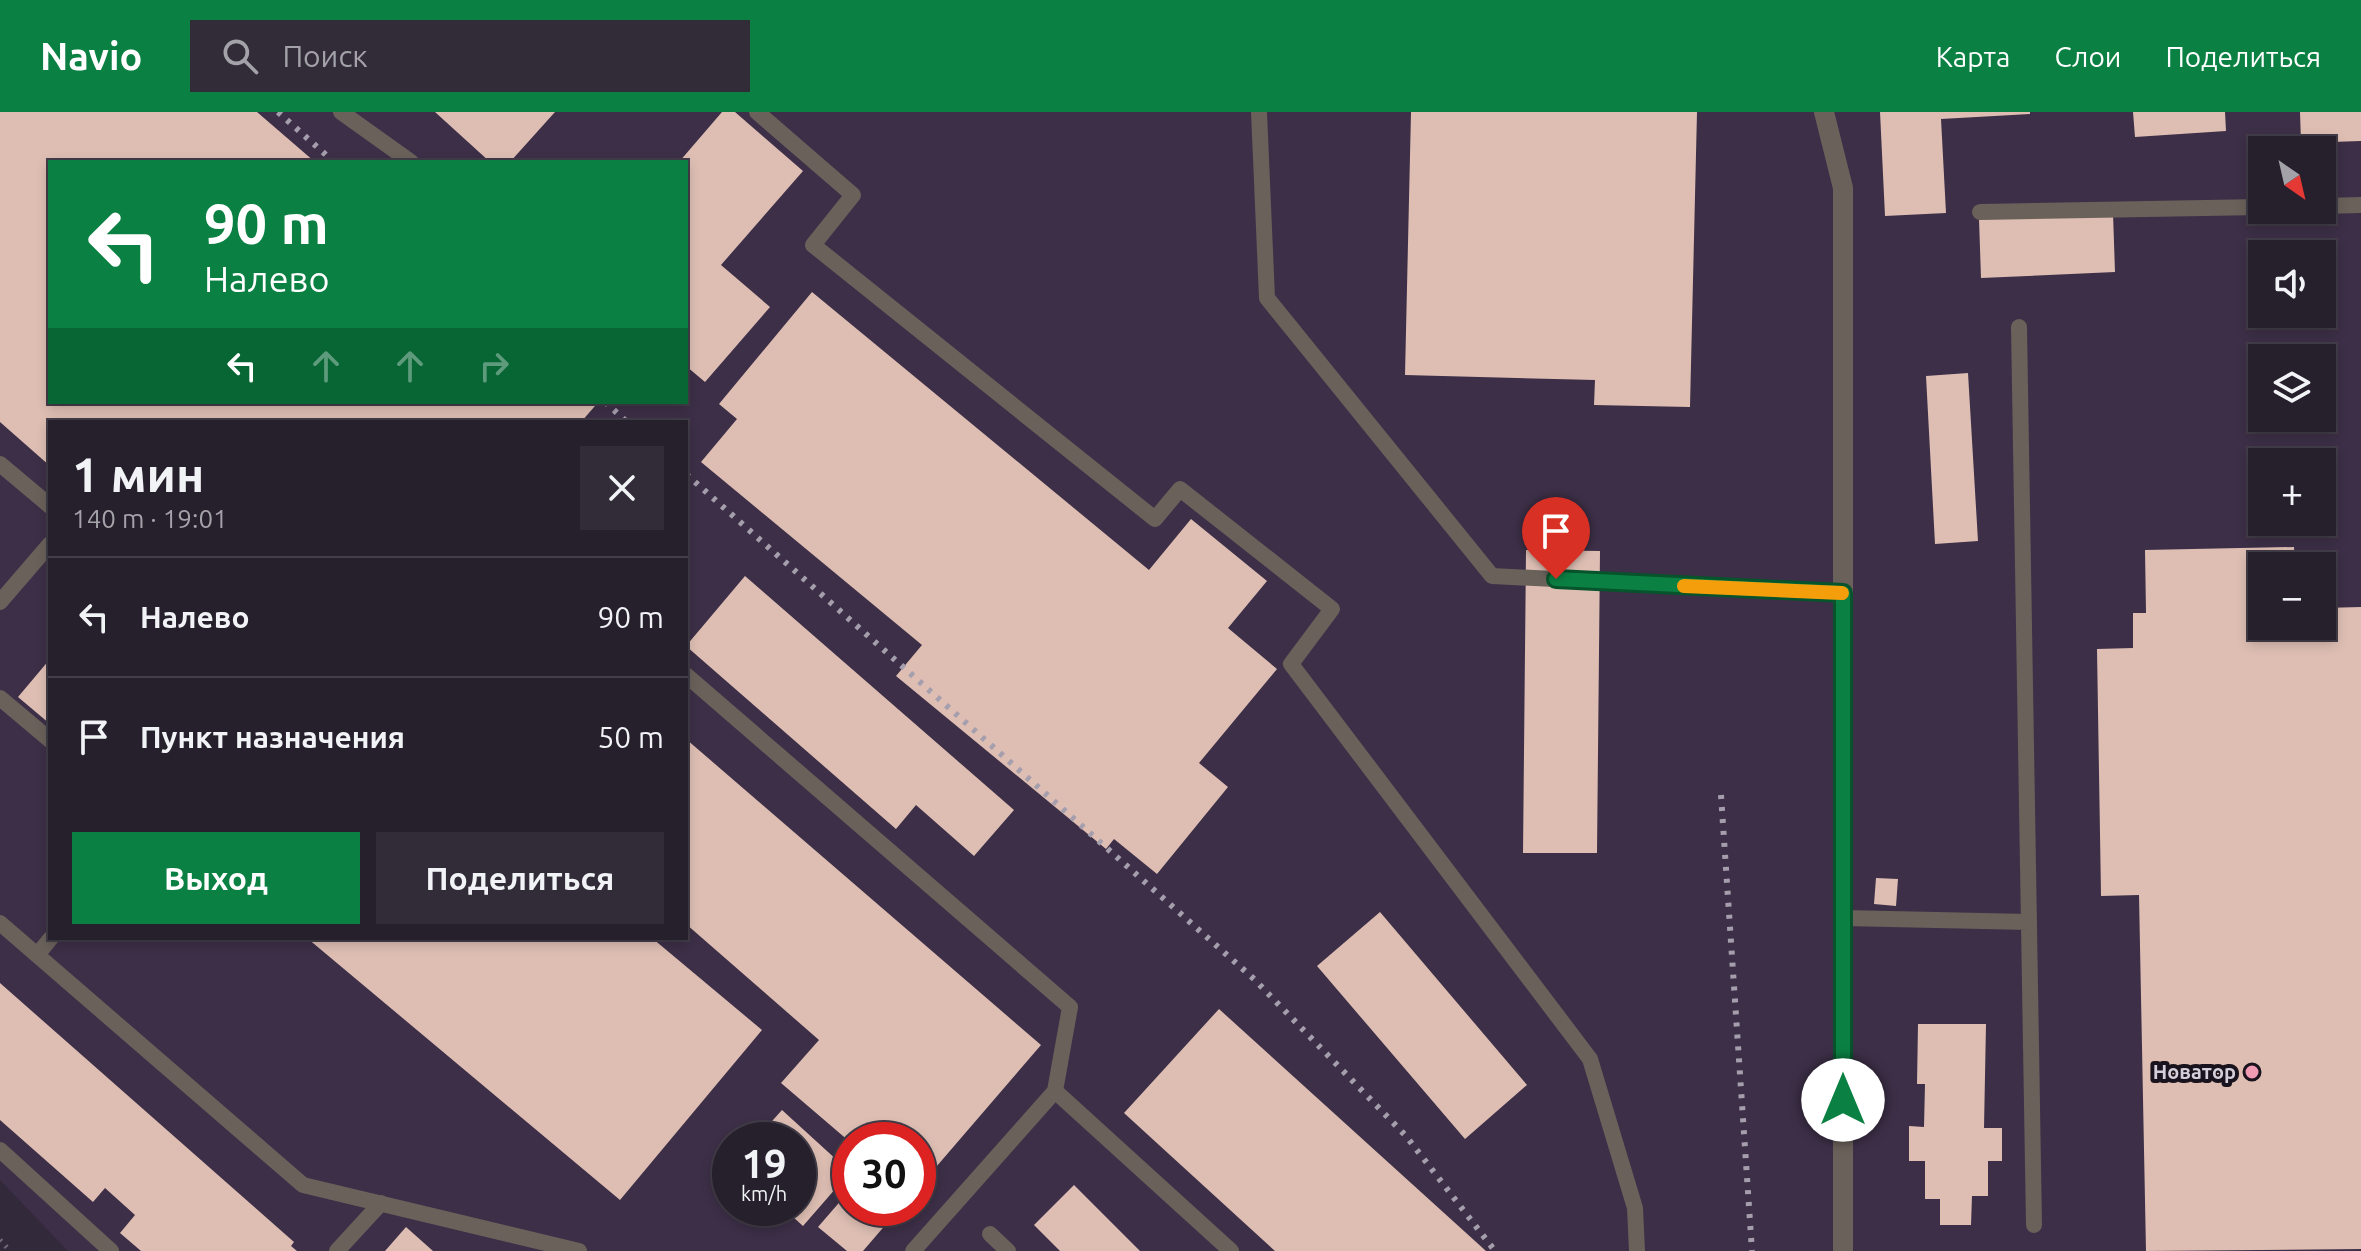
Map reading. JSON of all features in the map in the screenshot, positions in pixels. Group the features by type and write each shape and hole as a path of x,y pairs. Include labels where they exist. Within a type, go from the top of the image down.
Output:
{"street":[{"path":"1824,112 1843,188 1843,1251"}],"lane":[{"path":"341,112 408,160"},
{"path":"757,112 853,195 813,245 1155,519 1180,489 1332,609 1291,664 1590,1059 1635,1208 1637,1251"},
{"path":"1259,112 1267,298 1492,576 1843,593"},
{"path":"2336,206 2361,205"},
{"path":"1980,212 2248,207"},
{"path":"2019,327 2034,1225"},
{"path":"0,464 48,504"},
{"path":"0,602 48,546"},
{"path":"688,677 1070,1007 1055,1091 913,1251"},
{"path":"0,698 48,738"},
{"path":"1843,918 2029,922"},
{"path":"0,923 303,1185 542,1247 579,1251"},
{"path":"37,955 49,940"},
{"path":"1055,1091 1231,1251"},
{"path":"0,1150 111,1251"},
{"path":"337,1251 381,1203"},
{"path":"990,1234 1008,1251"}],"path":[{"path":"0,1240 10,1251"}],"shaded area":[{"path":"0,112 2361,112 2361,1251 68,1251 0,1180"}],"building":[{"path":"0,112 257,112 313,160 48,160 48,404 595,406 583,420 48,420 48,464 0,422"},
{"path":"435,112 555,112 512,160 488,160"},
{"path":"722,112 735,112 803,171 721,265 770,307 705,382 688,368 688,160 681,160"},
{"path":"1411,112 1697,112 1690,407 1594,405 1595,380 1405,375"},
{"path":"1880,112 2030,114 1941,119 1946,213 1885,216"},
{"path":"2133,112 2225,112 2226,131 2135,137"},
{"path":"2300,112 2361,112 2361,141 2336,142 2336,136 2301,136"},
{"path":"2113,213 2115,272 1981,278 1979,219"},
{"path":"812,292 1149,570 1191,519 1267,581 1228,628 1277,669 1199,763 1228,787 1157,874 1114,839 1106,849 896,676 922,645 701,462 737,419 719,404"},
{"path":"1968,373 1978,541 1935,544 1926,376"},
{"name":"Новатор","path":"2294,547 2294,552 2248,552 2248,640 2336,640 2336,608 2361,607 2361,1249 2146,1251 2139,895 2101,896 2097,649 2133,648 2133,613 2146,613 2145,550"},
{"path":"1526,550 1600,551 1597,853 1523,853"},
{"path":"745,576 1014,810 974,856 916,805 896,829 688,648 688,644"},
{"path":"48,661 48,722 18,697"},
{"path":"688,741 1041,1045 936,1167 936,1122 832,1122 832,1127 781,1083 819,1040 688,926"},
{"path":"1876,878 1898,879 1896,906 1874,904"},
{"path":"1380,912 1527,1085 1465,1139 1317,966"},
{"path":"309,940 654,940 762,1030 620,1200"},
{"path":"0,983 294,1242 291,1246 297,1251 141,1251 120,1233 135,1215 105,1188 93,1202 0,1120"},
{"path":"1219,1009 1486,1251 1275,1251 1124,1113"},
{"path":"1918,1024 1986,1024 1984,1128 2002,1128 2002,1161 1988,1161 1988,1196 1972,1196 1971,1225 1940,1225 1940,1199 1925,1199 1925,1161 1909,1161 1909,1126 1924,1127 1925,1084 1917,1084"},
{"path":"782,1110 795,1122 771,1122"},
{"path":"816,1141 832,1156 832,1193 816,1211"},
{"path":"1074,1185 1140,1251 1060,1251 1034,1225"},
{"path":"832,1211 832,1226 885,1226 863,1251 847,1251 818,1227"},
{"path":"406,1227 433,1251 385,1251"}],"railway":[{"path":"278,112 332,160"},
{"path":"607,404 625,420"},
{"path":"688,476 1254,979 1406,1136 1495,1251"},
{"path":"1721,795 1752,1251"}],"slow traffic":[{"path":"1684,586 1842,593"}],"place":[{"name":"Новатор","path":"2252,1072"}],"route":[{"path":"1556,579 1843,593 1843,1100"}]}
